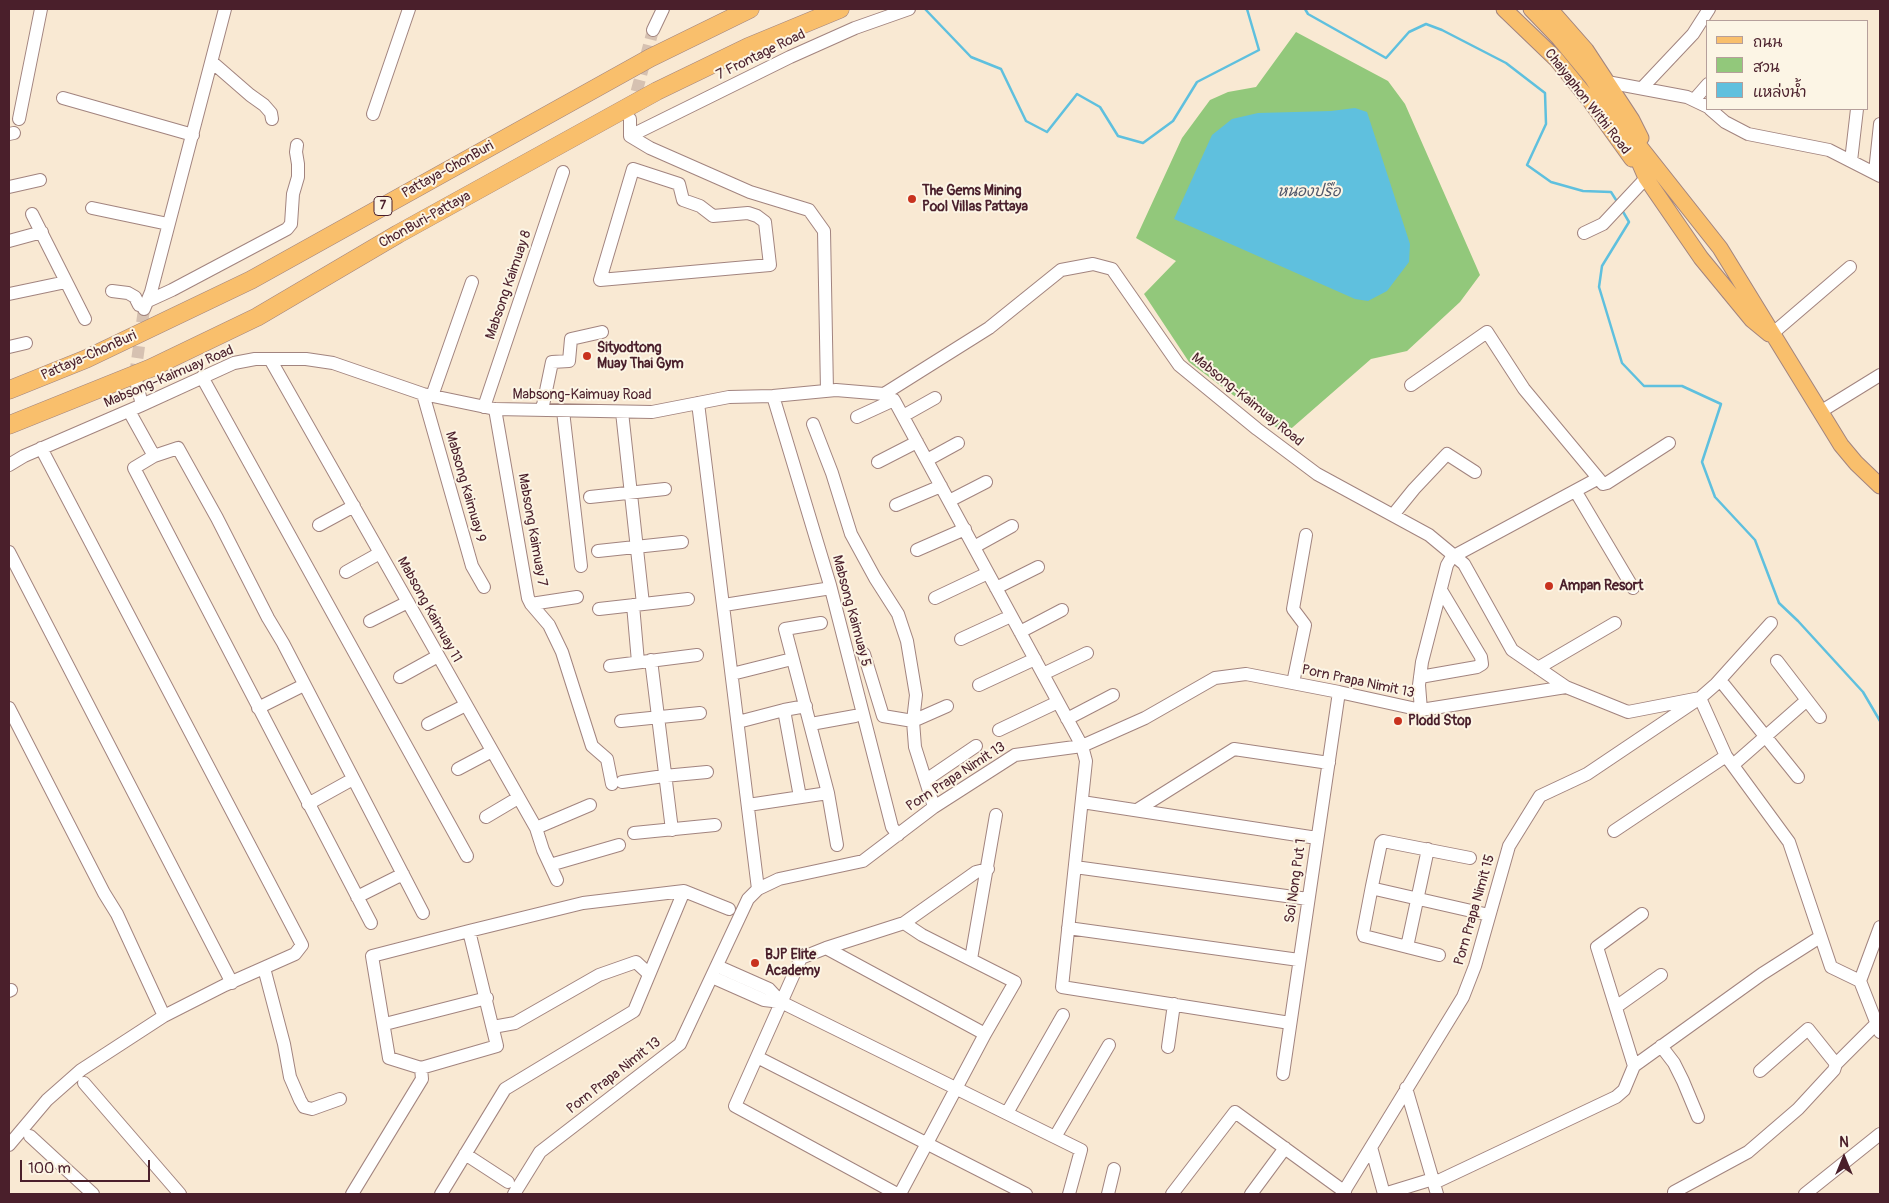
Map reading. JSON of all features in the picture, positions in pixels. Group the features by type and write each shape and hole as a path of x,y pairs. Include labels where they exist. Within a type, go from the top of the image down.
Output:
{"highway":[{"name":"Pattaya-ChonBuri","path":"9,390 86,359 251,280 650,58 750,9"},
{"name":"ChonBuri-Pattaya","path":"9,425 150,368 257,316 657,91 748,46 840,9"}],"main road":[{"name":"Chaiyaphon Withi Road","path":"1504,9 1556,59 1591,102 1646,178 1700,258 1752,320 1775,337"},
{"name":"Chaiyaphon Withi Road","path":"1531,9 1558,37 1592,78 1623,126 1720,248 1841,445 1856,463 1880,486"},
{"name":"Chaiyaphon Withi Road","path":"1550,9 1586,50 1632,120 1655,164"},
{"name":"Chaiyaphon Withi Road","path":"1623,126 1646,178"},
{"path":"1700,258 1720,248"}],"street":[{"path":"19,119 41,9"},
{"path":"146,305 226,9"},
{"path":"373,114 409,9"},
{"path":"653,30 664,9"},
{"name":"7 Frontage Road","path":"630,136 790,57 855,28 909,9"},
{"path":"1642,88 1693,34 1709,9"},
{"path":"212,62 250,96 264,105 271,113 272,119"},
{"path":"1607,82 1687,97 1706,106"},
{"path":"1694,100 1706,86"},
{"path":"63,98 193,135"},
{"path":"1711,110 1725,122 1748,134 1829,150 1877,174 1880,124"},
{"path":"1851,161 1857,110"},
{"path":"630,119 630,136 650,148 750,192 808,210 824,231 827,391"},
{"path":"112,291 128,293 135,297 139,306 146,305 287,229 291,224 293,194 298,177 297,145"},
{"path":"632,169 679,184 683,200 700,206 713,216 748,213 757,216 765,222 770,265 600,280 632,169"},
{"name":"Mabsong Kaimuay 8","path":"490,408 563,172"},
{"path":"1584,233 1603,224 1646,178"},
{"path":"9,187 40,180"},
{"path":"748,213 750,192"},
{"path":"92,208 168,224"},
{"path":"32,214 84,319"},
{"path":"9,241 42,232"},
{"name":"Mabsong-Kaimuay Road","path":"9,465 41,448 129,411 234,363 270,358 306,358 333,363 428,395 490,408 652,412 729,397 773,396 827,391 884,394 989,328 1060,270 1094,264 1112,269 1179,365 1257,429 1310,468 1429,535 1464,564 1512,650 1566,687 1628,712 1700,698"},
{"path":"1775,337 1850,267"},
{"path":"9,294 66,282"},
{"path":"428,395 472,282"},
{"path":"542,410 552,362 569,361 571,340 602,332"},
{"path":"1411,385 1486,332 1524,388 1603,484 1669,443"},
{"path":"9,347 26,343"},
{"name":"Mabsong Kaimuay 11","path":"270,358 536,828 557,880"},
{"path":"1820,412 1880,375"},
{"path":"135,376 142,405"},
{"path":"202,378 467,856"},
{"name":"Mabsong Kaimuay 9","path":"428,395 472,566 484,587"},
{"name":"Mabsong Kaimuay 5","path":"773,396 830,586 892,827 898,835"},
{"path":"903,416 935,398"},
{"path":"856,417 894,400 1082,746 1086,762 1062,987 1290,1023"},
{"path":"698,403 758,889"},
{"name":"Mabsong Kaimuay 7","path":"490,408 528,598 549,625 562,652 592,746 607,759 617,783 664,776"},
{"path":"129,411 154,456"},
{"path":"563,411 581,566"},
{"path":"622,412 637,547 638,604 645,661 658,717 672,830"},
{"path":"814,424 851,534 874,578 898,614 908,641 916,695 913,721 915,747 934,807"},
{"path":"878,462 918,442"},
{"path":"927,460 958,444"},
{"path":"9,1145 46,1100 81,1070 164,1016 295,954 302,945 41,448"},
{"path":"370,923 134,468 154,456 178,448 217,518 423,912"},
{"path":"1393,516 1409,495 1447,454 1475,472"},
{"path":"1421,710 1420,676 1447,564 1454,556 1597,479"},
{"path":"949,501 986,482"},
{"path":"896,505 941,486"},
{"path":"590,497 665,489"},
{"path":"1576,492 1633,588"},
{"path":"319,525 354,506"},
{"path":"974,547 1012,526"},
{"path":"917,550 965,529"},
{"path":"1293,683 1305,625 1293,609 1306,534"},
{"path":"598,551 682,542"},
{"path":"9,552 232,983"},
{"path":"346,572 380,553"},
{"path":"996,588 1038,567"},
{"path":"935,598 988,573"},
{"path":"724,605 825,589"},
{"path":"1420,676 1477,667 1482,664 1482,657 1440,590"},
{"path":"531,604 577,597"},
{"path":"599,609 688,599"},
{"path":"370,621 408,602"},
{"path":"1020,632 1062,610"},
{"path":"961,639 1011,616"},
{"path":"821,623 785,629 828,793 837,844"},
{"path":"1538,668 1615,623"},
{"name":"Porn Prapa Nimit 15","path":"1344,1193 1463,997 1476,966 1508,846 1540,796 1587,774 1700,698 1716,684 1772,623"},
{"path":"1043,674 1087,653"},
{"path":"864,654 883,716 913,721 947,706"},
{"path":"610,666 696,655"},
{"path":"400,677 438,656"},
{"path":"732,674 792,659"},
{"path":"980,685 1035,659"},
{"path":"1777,661 1820,717"},
{"name":"Porn Prapa Nimit 13","path":"514,1194 540,1152 680,1044 748,899 758,889 779,879 863,861 934,807 1015,755 1082,746 1145,718 1215,678 1246,674 1421,710 1566,687"},
{"path":"258,708 304,685"},
{"path":"1724,686 1798,777"},
{"name":"Soi Nong Put 1","path":"1283,1074 1339,692"},
{"path":"1067,719 1113,695"},
{"path":"1700,698 1730,760 1789,842 1831,967 1860,981"},
{"path":"1614,831 1766,736 1807,700"},
{"path":"999,730 1058,702"},
{"path":"428,724 466,705"},
{"path":"738,722 806,706"},
{"path":"9,708 104,893 117,914 164,1016"},
{"path":"784,710 800,798"},
{"path":"621,721 700,713"},
{"path":"811,724 854,716"},
{"path":"926,780 976,746"},
{"path":"1137,810 1234,749 1328,763"},
{"path":"458,769 492,751"},
{"path":"664,776 707,772"},
{"path":"308,804 353,779"},
{"path":"748,805 828,793"},
{"path":"486,817 518,798"},
{"path":"1082,802 1318,838"},
{"path":"536,828 590,805"},
{"path":"971,959 996,814"},
{"path":"634,834 714,825"},
{"path":"1439,955 1365,937 1363,934 1382,842 1387,840 1470,858"},
{"path":"550,865 620,844"},
{"path":"1407,947 1428,849"},
{"path":"1075,867 1308,899"},
{"path":"904,923 922,935 1015,982 899,1194 735,1106 801,958 904,923 976,872 988,869"},
{"path":"357,897 403,874"},
{"path":"1372,886 1375,889 1489,914"},
{"path":"441,1194 505,1089 634,1011 684,891"},
{"path":"469,931 487,998 497,1046 421,1068 389,1058 385,1024 372,956 469,931 583,903 684,891 729,909"},
{"path":"1634,1066 1597,947 1642,914"},
{"path":"1674,1192 1748,1152 1798,1109 1834,1070 1836,1064 1878,1028 1860,981 1880,927"},
{"path":"1068,928 1299,960"},
{"path":"1371,1147 1384,1194 1434,1185 1616,1097 1628,1084 1634,1066 1762,974 1820,937"},
{"path":"826,948 985,1034"},
{"path":"493,1027 516,1023 599,975 636,962 649,974"},
{"path":"264,968 282,1035 290,1077 304,1107 312,1109 340,1099"},
{"path":"714,971 769,988 781,1002 1081,1150 1069,1194"},
{"path":"1616,1007 1661,975"},
{"path":"385,1024 487,998"},
{"path":"1168,1047 1174,1004"},
{"path":"1007,1113 1062,1015"},
{"path":"1760,1071 1808,1029 1836,1064"},
{"path":"1055,1137 1109,1045"},
{"path":"1661,1046 1674,1063 1698,1117"},
{"path":"757,1057 1026,1194"},
{"path":"352,1194 422,1079 421,1068"},
{"path":"84,1083 180,1194"},
{"path":"1406,1088 1434,1185"},
{"path":"1172,1194 1235,1112 1344,1193"},
{"path":"1805,1194 1880,1134"},
{"path":"30,1136 94,1194"},
{"path":"1251,1194 1285,1148"},
{"path":"465,1154 508,1182"},
{"path":"1108,1194 1114,1169"}],"green space":[{"path":"1296,32 1388,81 1405,104 1480,275 1460,302 1407,351 1371,359 1285,434 1189,362 1144,294 1176,261 1136,238 1182,138 1210,100 1228,92 1256,87"}],"water":[{"name":"หนองปรือ","path":"1355,108 1367,112 1410,244 1409,262 1387,291 1368,301 1355,299 1174,219 1212,135 1232,119 1258,113 1331,111"}],"waterway":[{"path":"925,9 971,57 1001,69 1026,121 1047,132 1077,94 1100,107 1118,136 1143,143 1173,121 1197,82 1259,50 1247,9"},
{"path":"1305,9 1308,14 1386,58 1409,32 1426,24 1442,30 1506,63 1545,93 1546,124 1527,165 1551,182 1583,191 1611,192 1618,203"},
{"path":"1622,210 1629,222 1602,266 1599,287 1622,363 1644,386 1682,386 1721,404 1702,462 1715,497 1755,540 1779,603 1863,692 1880,721"}],"tunnel":[{"path":"632,109 653,30"},
{"path":"135,376 144,309"}],"place":[{"name":"The Gems Mining Pool Villas Pattaya","path":"912,199"},
{"name":"Sityodtong Muay Thai Gym","path":"587,356"},
{"name":"Ampan Resort","path":"1549,586"},
{"name":"Plodd Stop","path":"1398,721"},
{"name":"BJP Elite Academy","path":"755,963"}]}
